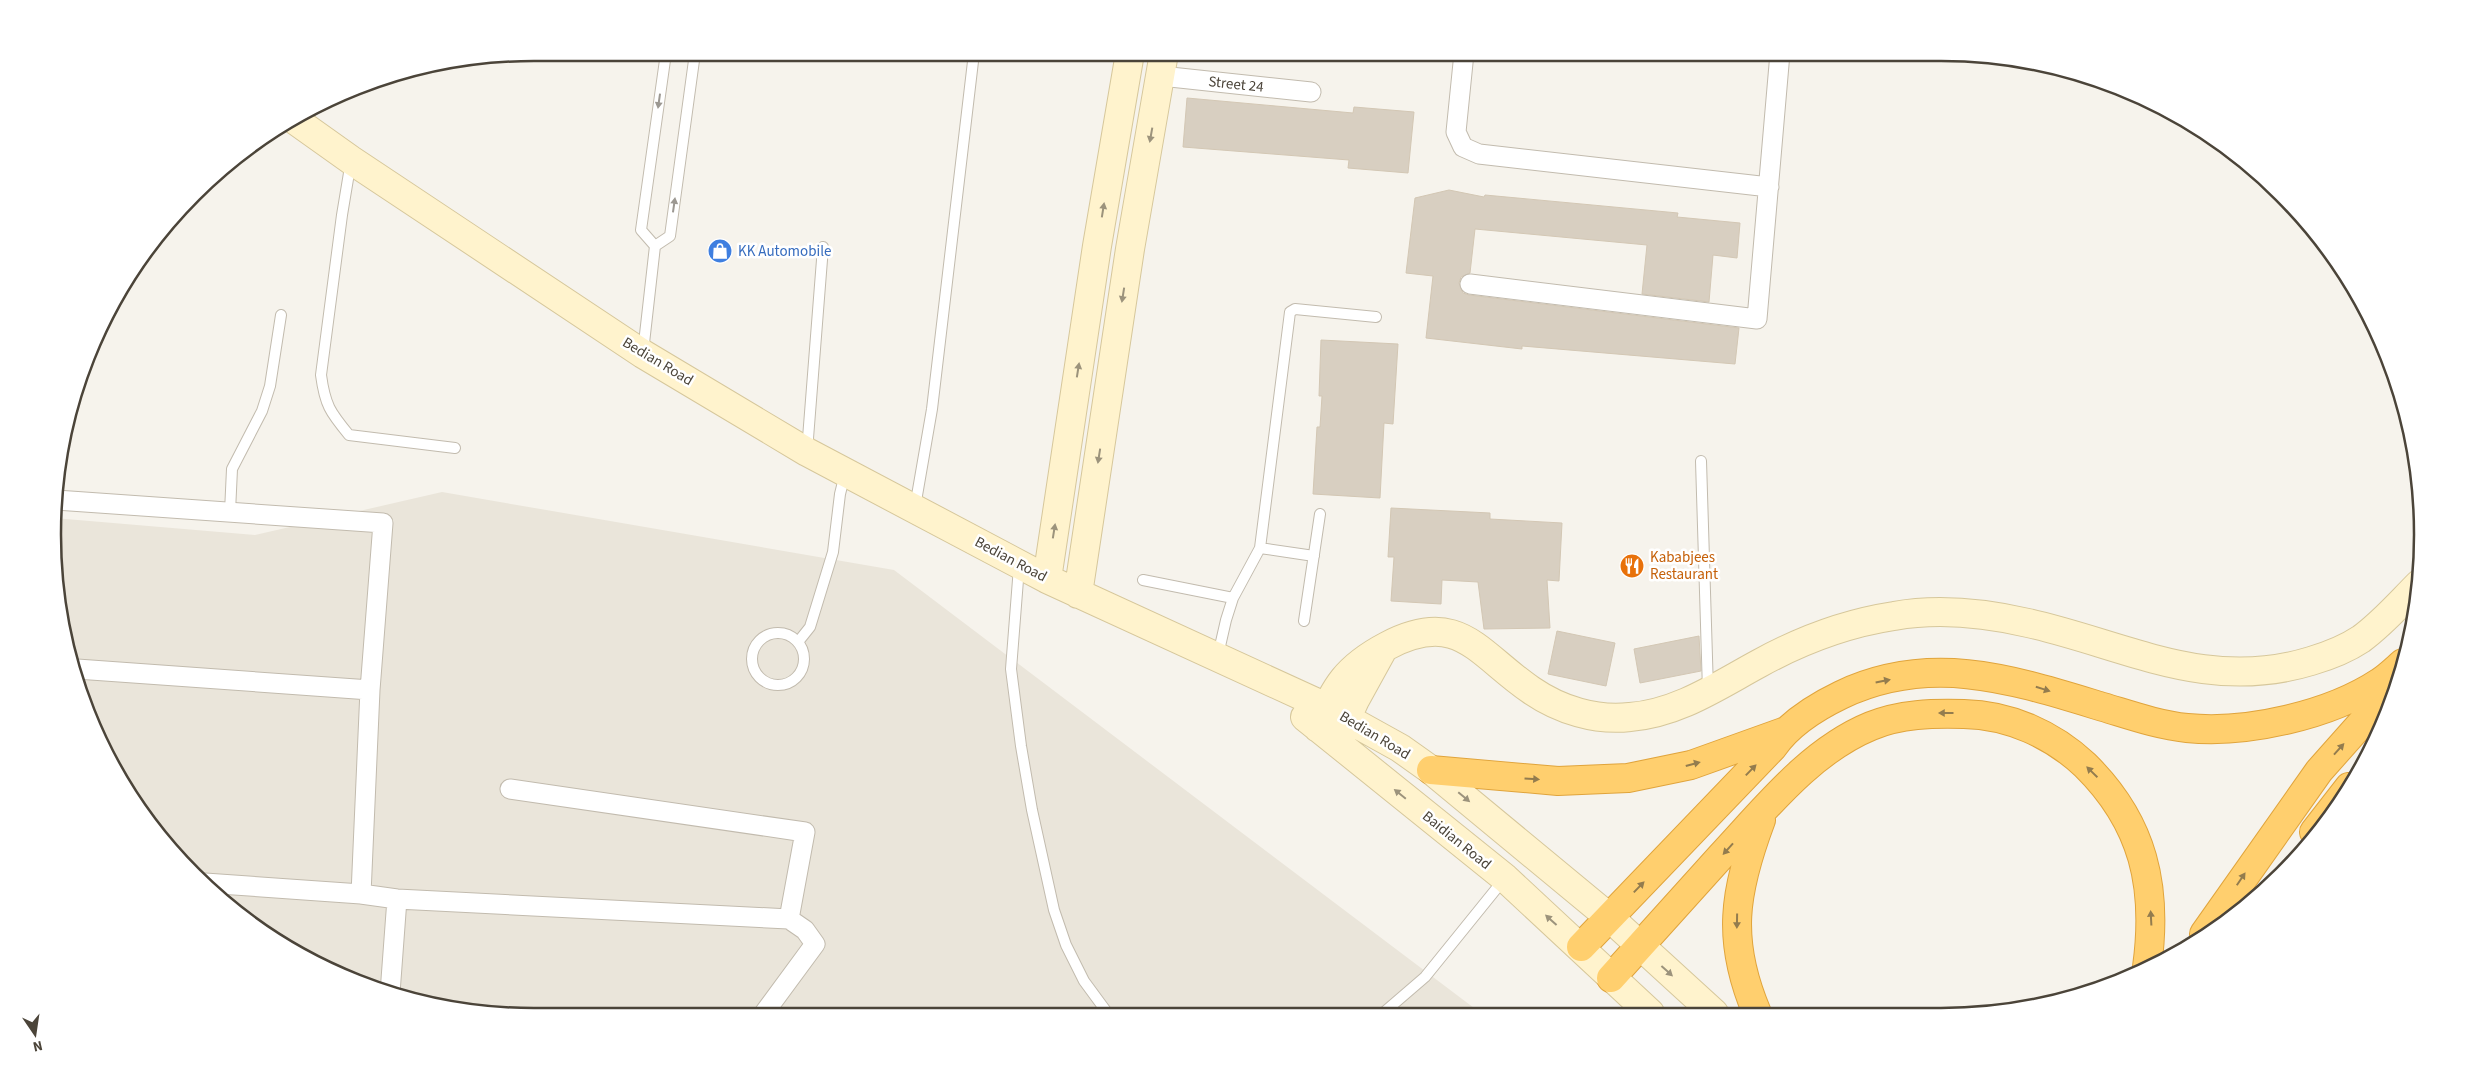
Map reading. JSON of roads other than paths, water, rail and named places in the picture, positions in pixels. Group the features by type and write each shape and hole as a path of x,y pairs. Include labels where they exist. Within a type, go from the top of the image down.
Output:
{"highway":[{"path":"1432,770 1558,781 1628,778 1717,757 1783,732 1829,701 1858,687 1902,677 1959,672 2031,685 2149,721 2187,728 2225,729 2310,713 2348,699 2380,682 2394,670"},
{"path":"2213,921 2318,771 2386,696"},
{"path":"1611,978 1766,807 1820,756 1846,738 1872,725 1906,716 1944,713 1984,714 2020,723 2055,741 2106,785 2139,841 2147,869 2151,929 2148,960"},
{"path":"1581,948 1773,747 1783,732"},
{"path":"1756,1008 1738,954 1738,895 1746,862 1766,807"}],"street":[{"path":"1047,579 1097,246 1128,61"},
{"path":"1463,61 1456,132 1463,147 1479,154 1769,187"},
{"path":"1470,284 1757,319 1779,61"},
{"path":"1122,94 1161,76"},
{"path":"1078,594 1130,249 1161,76"},
{"name":"Street 24","path":"1161,76 1311,92"},
{"name":"Bedian Road","path":"300,124 351,160 643,354 807,452 1020,563 1047,579 1257,675 1331,724 1400,748 1432,770 1610,918 1708,1008"},
{"path":"1097,246 1130,249"},
{"path":"62,500 383,523 370,690 361,894"},
{"path":"1331,724 1335,690 1353,668 1366,657 1384,647 1403,637 1416,633 1441,632 1455,635 1474,643 1532,691 1576,712 1603,718 1631,717 1650,714 1708,693 1762,662 1818,637 1894,616 1941,613 1982,614 2029,623 2127,653 2204,670 2244,672 2291,667 2332,655 2359,640 2384,621 2410,593"},
{"path":"1331,724 1366,682 1384,647"},
{"path":"81,670 370,690"},
{"path":"1366,682 1366,698 1371,711 1387,736 1400,748"},
{"name":"Baidian Road","path":"1331,724 1505,878 1644,1008"},
{"path":"510,789 805,832 789,920"},
{"path":"215,884 361,894 396,899 789,920 804,930 815,944 768,1008"},
{"path":"390,986 396,899"}],"lane":[{"path":"643,354 655,246 641,230 665,61"},
{"path":"655,246 670,236 695,61"},
{"path":"915,508 932,408 973,61"},
{"path":"351,160 342,215 322,376 324,398 332,414 349,435 455,448"},
{"path":"807,452 823,247"},
{"path":"1218,656 1233,598 1260,548 1290,312 1295,309 1376,317"},
{"path":"230,512 232,469 262,411 270,386 281,315"},
{"path":"1702,461 1708,693"},
{"path":"798,642 810,627 833,552 840,494 845,473"},
{"path":"1304,622 1320,514"},
{"path":"1260,548 1314,556"},
{"path":"1020,563 1011,669 1032,810 1054,910 1066,945 1084,981 1104,1008"},
{"path":"1143,580 1233,598"},
{"path":"775,633 788,635 798,642 803,653 803,666 797,676 786,683 774,685 762,680 754,670 752,658 755,646 764,637 775,633"},
{"path":"1389,1008 1425,976 1505,878"}],"place":[{"name":"KK Automobile","path":"720,251"},
{"name":"Kababjees Restaurant","path":"1632,566"}]}
